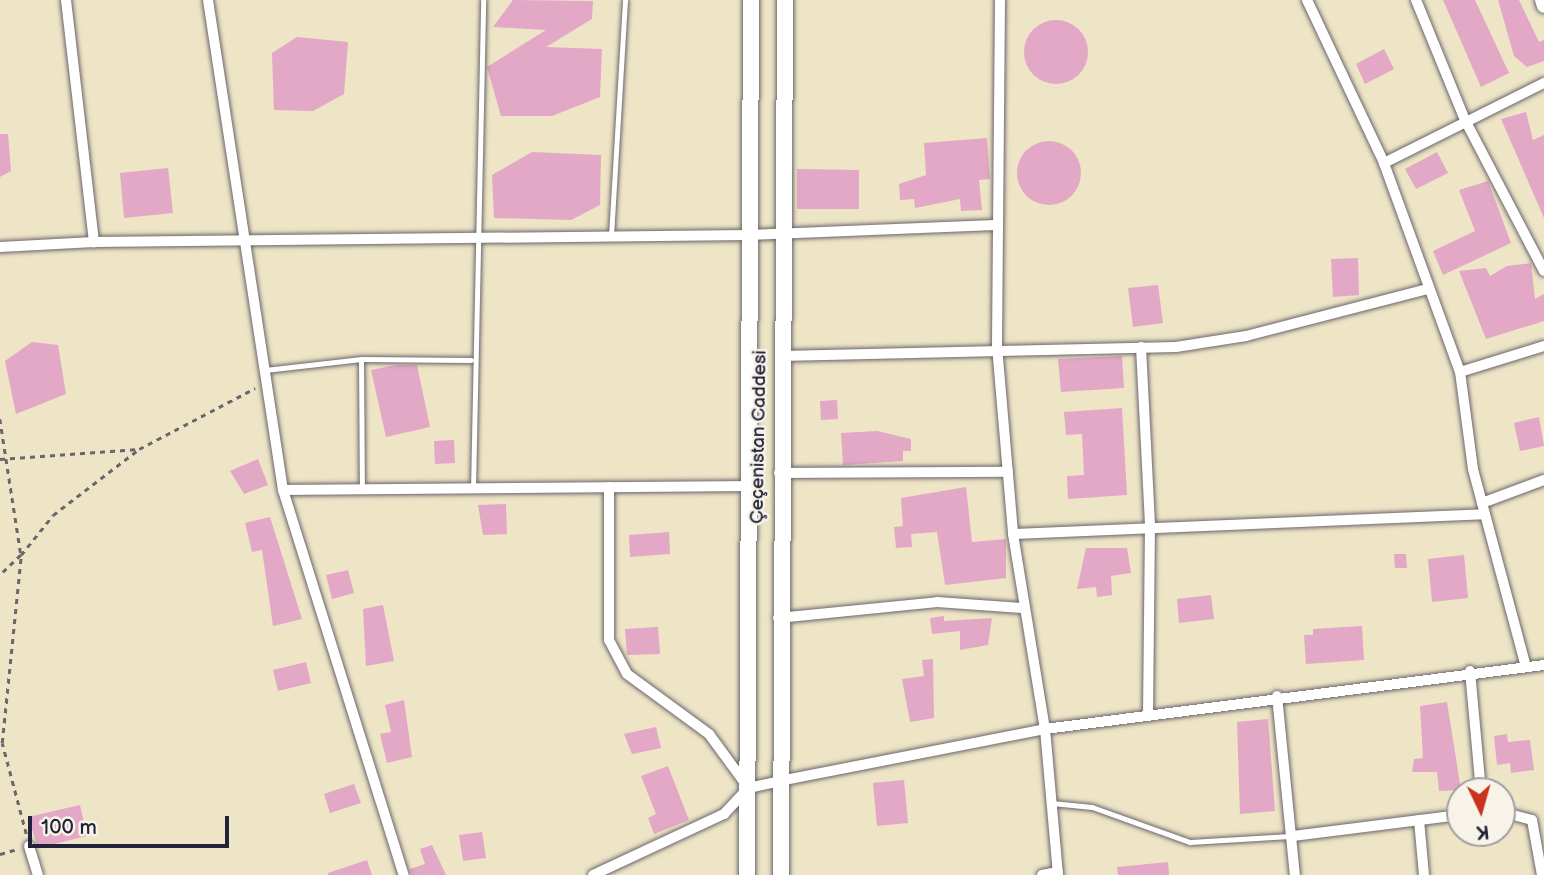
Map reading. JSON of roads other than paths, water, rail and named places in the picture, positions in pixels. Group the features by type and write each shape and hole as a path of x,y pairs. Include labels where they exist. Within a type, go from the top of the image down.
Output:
{"main road":[{"name":"Çeçenistan Caddesi","path":"747,875 751,0"},
{"name":"Çeçenistan Caddesi","path":"781,875 778,473 785,0"}],"street":[{"path":"66,0 94,242"},
{"path":"208,0 263,376 283,490 404,875"},
{"path":"785,0 798,0"},
{"path":"1000,0 995,225 997,346 1013,534 1023,608 1045,729 1052,803 1058,874 1042,875"},
{"path":"1307,0 1384,163 1460,372 1483,508 1526,667"},
{"path":"1416,0 1465,120 1544,271"},
{"path":"1542,0 1544,6"},
{"path":"1384,163 1465,120 1544,83"},
{"path":"0,247 244,239 748,235 995,225"},
{"path":"781,356 997,346 1141,347 1246,336 1428,289"},
{"path":"1460,372 1544,346"},
{"path":"1141,347 1150,524 1148,715"},
{"path":"778,473 1007,472"},
{"path":"1013,534 1150,524 1483,508 1544,480"},
{"path":"283,490 747,486"},
{"path":"609,487 609,640 627,674 709,734 748,788"},
{"path":"778,618 937,603 1023,608"},
{"path":"593,875 724,814 748,788 1045,729 1470,671 1544,665"},
{"path":"1470,671 1480,777"},
{"path":"1277,696 1295,875"},
{"path":"1516,815 1532,820 1544,816"},
{"path":"1293,836 1446,817"},
{"path":"1419,820 1424,875"},
{"path":"1532,820 1542,875"},
{"path":"29,846 38,875"}],"lane":[{"path":"473,488 471,360 483,0"},
{"path":"611,236 625,0"},
{"path":"263,376 361,359 471,360"},
{"path":"361,359 362,489"},
{"path":"1052,803 1092,807 1189,842 1293,836"}]}
